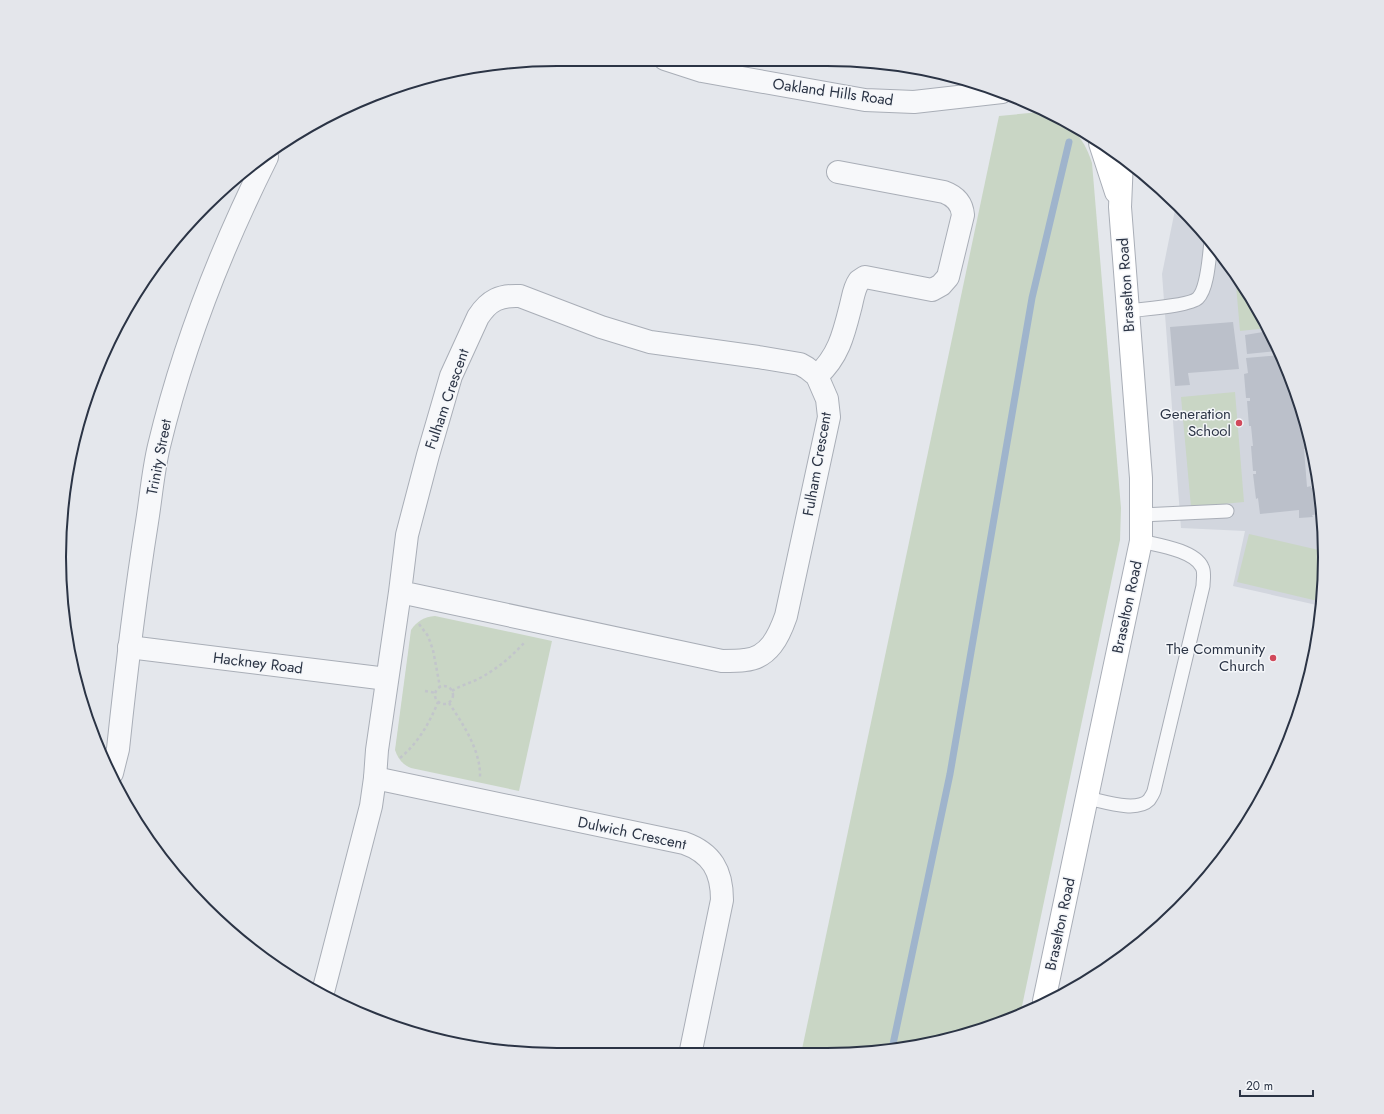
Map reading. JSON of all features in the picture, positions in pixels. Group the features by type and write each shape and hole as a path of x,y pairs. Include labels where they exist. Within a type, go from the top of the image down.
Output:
{"street":[{"name":"Oakland Hills Road","path":"687,66 702,71 865,100 914,102 989,93"},
{"name":"Braselton Road","path":"1102,151 1120,206"},
{"name":"Trinity Street","path":"114,767 118,749 136,591 159,448 189,341 208,288 229,237 264,163"},
{"name":"Braselton Road","path":"1045,996 1141,541 1141,478 1120,206 1122,164"},
{"path":"818,376 828,367 840,343 859,281 865,277 932,290 941,285 948,277 963,215 961,206 955,197 944,192 838,172"},
{"name":"Fulham Crescent","path":"387,679 407,535 451,376 478,317 483,309 498,298 508,295 520,296 601,327 650,342 758,356 800,364 818,376 827,399 829,417 786,616 780,634 772,646 761,655 746,660 722,661 400,594"},
{"name":"Hackney Road","path":"129,647 387,679"},
{"path":"324,989 371,806 376,778 377,750 387,679"},
{"name":"Dulwich Crescent","path":"376,778 684,843 693,846 708,857 715,866 720,877 722,900 691,1048"}],"lane":[{"path":"1128,311 1187,303 1198,298 1204,285 1210,249"},
{"path":"1141,515 1227,511"},
{"path":"1087,798 1136,806 1144,803 1154,792 1203,586 1204,574 1202,567 1196,560 1174,548 1141,541"}],"path":[{"path":"400,594 428,636 437,668 440,687"},
{"path":"452,691 461,685 478,679 494,670 510,658 525,642 529,620"},
{"path":"445,686 450,688 452,691 453,698 449,703 444,704 438,702 435,696 436,690 445,686"},
{"path":"425,691 436,693"},
{"path":"376,778 410,750 425,729 438,702"},
{"path":"449,703 461,721 480,767 476,799"}],"shaded area":[{"name":"Generation School","path":"1175,211 1217,258 1235,284 1252,312 1281,369 1301,430 1309,461 1314,493 1318,557 1316,605 1233,586 1245,531 1181,528 1162,274"}],"green space":[{"path":"1035,113 1044,117 1077,134 1084,144 1092,163 1121,508 1120,540 1022,1008 985,1022 923,1039 859,1047 802,1048 999,116"},
{"path":"1236,286 1261,329 1240,331"},
{"path":"1235,392 1244,502 1191,507 1181,397"},
{"path":"1249,534 1318,550 1316,601 1237,582"},
{"path":"435,616 552,641 519,791 411,768 401,761 395,750 411,630 421,620 427,617"}],"building":[{"path":"1233,322 1239,369 1188,373 1190,385 1175,386 1170,327"},
{"path":"1263,332 1273,352 1247,354 1245,335"},
{"path":"1274,355 1281,369 1292,399 1306,449 1304,449 1307,487 1311,486 1311,488 1313,488 1314,493 1316,515 1312,515 1313,517 1299,518 1299,510 1260,514 1258,498 1256,499 1253,474 1256,474 1256,471 1253,471 1251,446 1253,446 1251,426 1249,426 1247,401 1250,401 1250,398 1246,398 1244,374 1248,373 1246,358"}],"waterway":[{"path":"893,1044 950,774 1032,298 1069,142"}],"place":[{"name":"Generation School","path":"1239,423"},
{"name":"The Community Church","path":"1273,658"}]}
